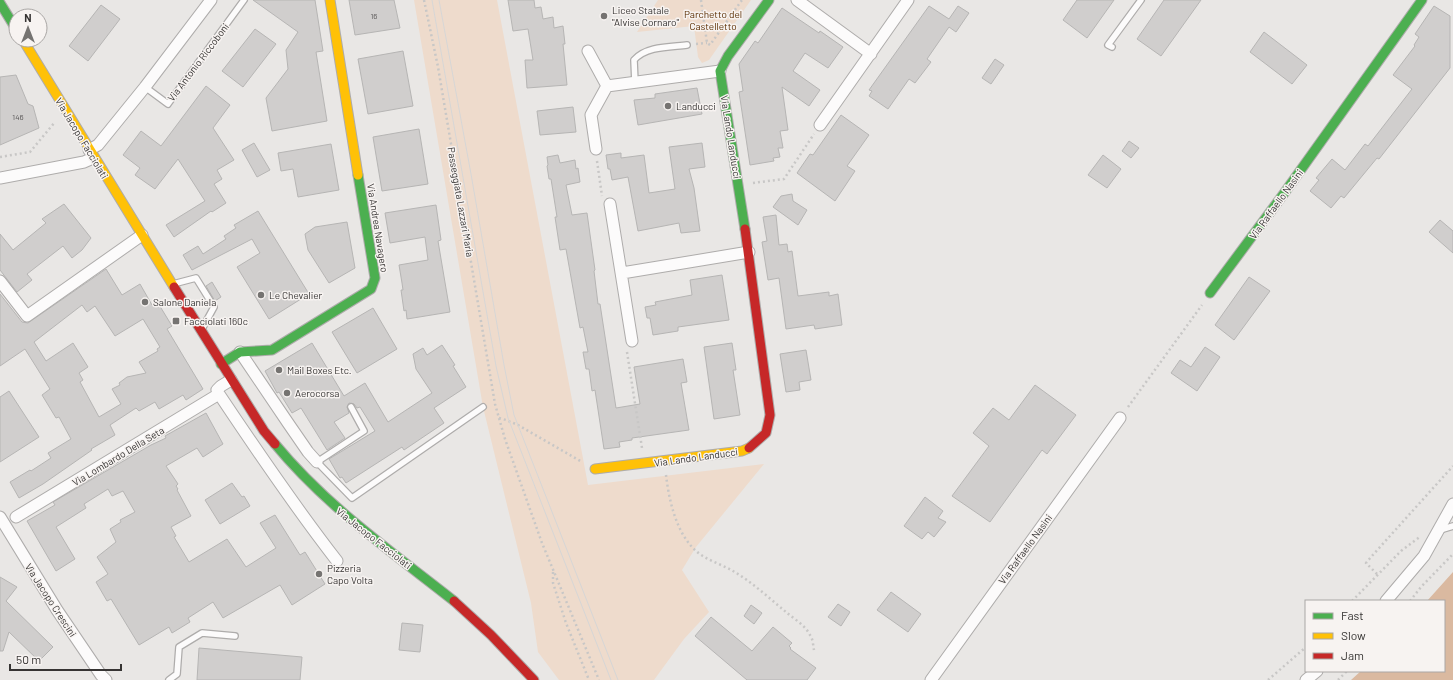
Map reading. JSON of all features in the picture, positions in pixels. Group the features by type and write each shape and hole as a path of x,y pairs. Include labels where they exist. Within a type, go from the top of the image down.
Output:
{"street":[{"path":"0,178 84,162 145,88 211,0"},
{"name":"Via Andrea Navagero","path":"221,364 240,352 272,350 372,289 374,284 375,278 330,0"},
{"path":"607,86 720,71 728,56 769,0"},
{"path":"797,0 871,54"},
{"path":"820,125 908,0"},
{"name":"Via Raffaello Nasini","path":"1210,294 1422,0"},
{"path":"0,3 8,16"},
{"name":"Via Jacopo Facciolati","path":"27,48 200,331 264,431 292,465 337,509 455,602 491,635 534,680"},
{"path":"588,51 607,86"},
{"name":"Via Lando Landucci","path":"595,469 742,451 766,433 770,415 739,186 720,71"},
{"path":"596,149 591,115 607,86"},
{"path":"610,204 632,342"},
{"path":"0,281 26,316 142,235"},
{"path":"622,273 748,252"},
{"name":"Via Jacopo Facciolati","path":"240,352 316,462"},
{"path":"231,380 217,390 219,394 277,481 337,561"},
{"name":"Via Lombardo Della Seta","path":"16,517 219,394"},
{"name":"Via Raffaello Nasini","path":"931,680 1120,418"},
{"path":"1387,600 1424,556 1433,534 1453,504"},
{"name":"Via Jacopo Crescini","path":"1,521 57,610 101,675 106,680"},
{"path":"1306,680 1316,672"}],"lane":[{"name":"Via Antonio Riccoboni","path":"145,88 168,104 244,0"},
{"path":"1112,47 1108,45 1141,0"},
{"path":"635,82 634,60 639,54 649,50 687,45"},
{"path":"172,284 196,278 214,307 200,331"},
{"path":"316,462 364,431 351,407"},
{"name":"Via Jacopo Facciolati","path":"316,462 352,498 483,407"},
{"path":"1433,534 1453,526"},
{"path":"170,680 177,674 179,646 202,633 235,636"}],"path":[{"name":"Passeggiata Lazzari Maria","path":"424,0 438,67 495,404 510,452 553,569"},
{"path":"701,0 707,43 710,45 742,0"},
{"path":"0,157 30,152 54,123 59,120"},
{"path":"739,186 784,179 820,125"},
{"path":"596,149 602,197 610,204"},
{"path":"1128,407 1210,294"},
{"path":"632,342 627,349 645,464"},
{"path":"499,418 518,425 595,469"},
{"path":"664,461 667,488 678,524 687,540 696,550 734,571 759,589 804,627 811,635 814,650"},
{"path":"1378,574 1366,563 1453,466"},
{"path":"1353,600 1410,543 1419,536 1433,534"},
{"path":"1411,600 1421,587 1453,554"},
{"path":"553,569 553,583 566,623 589,680"},
{"path":"553,569 600,680"},
{"path":"1268,680 1305,648"},
{"path":"1338,680 1346,672"}],"green space":[{"path":"414,0 497,0 588,485 764,464 696,547 682,570 709,612 684,639 654,680 559,680 538,652 531,603 483,407"},
{"name":"Parchetto del Castelletto","path":"658,0 751,0 709,60 702,63 698,57 694,26 637,32"}],"shaded area":[{"path":"1453,572 1453,680 1351,680 1360,672 1445,672 1445,600 1428,600"}],"building":[{"path":"253,0 315,0 323,51 316,52 327,121 272,131 266,98 288,69 286,50 298,32"},
{"path":"349,0 394,0 400,28 355,35"},
{"path":"508,0 534,0 535,8 541,7 543,19 553,17 554,28 563,26 565,44 563,44 567,85 527,88 525,60 533,60 528,29 513,31"},
{"path":"1077,0 1114,0 1087,38 1063,20"},
{"path":"1164,0 1201,0 1161,56 1137,39"},
{"path":"101,5 120,19 88,61 69,46"},
{"path":"929,6 949,19 958,6 969,13 956,32 949,27 927,59 931,62 915,83 909,79 888,109 869,96 872,91 869,90"},
{"path":"1434,6 1450,16 1450,68 1379,159 1377,158 1344,198 1341,196 1331,208 1310,191 1319,180 1316,178 1332,159 1345,170 1365,144 1368,146 1412,89 1393,75 1415,46 1414,45 1419,37 1415,34"},
{"path":"782,8 843,47 828,68 805,53 793,71 820,90 809,106 782,87 788,130 780,131 783,148 778,148 780,157 773,158 774,161 750,165 739,92 743,91 739,64 755,41 758,43"},
{"path":"255,29 276,44 243,87 222,71"},
{"path":"1264,32 1307,65 1292,84 1250,52"},
{"path":"403,51 413,106 368,114 358,59"},
{"path":"995,59 1004,65 991,84 982,78"},
{"path":"16,75 28,104 33,106 39,128 0,145 0,77"},
{"path":"206,86 230,105 213,128 234,160 217,170 222,179 214,184 226,203 212,212 211,211 174,237 166,225 205,201 178,159 155,189 135,175 140,168 123,155 141,131 161,146"},
{"name":"Landucci","path":"697,88 702,114 638,125 634,100 655,98 655,94"},
{"path":"573,107 576,132 540,135 537,111"},
{"path":"841,115 869,135 847,166 855,171 835,201 797,173 810,154 813,155"},
{"path":"419,129 428,184 382,191 373,137"},
{"path":"1129,141 1139,148 1131,158 1122,151"},
{"path":"254,143 270,170 257,177 242,150"},
{"path":"702,143 705,167 689,169 694,188 700,231 681,233 679,223 638,231 628,177 612,180 610,169 608,169 606,155 621,153 621,158 644,155 649,193 675,189 669,147"},
{"path":"331,144 339,190 298,197 293,169 281,171 278,153"},
{"path":"558,155 560,163 575,160 576,169 578,168 580,182 566,185 572,215 587,213 598,304 600,304 616,408 640,404 634,367 683,359 687,382 681,383 689,430 632,438 632,440 619,442 620,447 604,449 595,390 592,391 589,369 586,369 583,352 588,352 583,327 580,328 566,249 560,250 555,217 557,217 551,179 549,179 547,166 547,157"},
{"path":"1103,155 1121,169 1107,188 1088,175"},
{"path":"792,194 793,201 807,210 798,225 773,207 781,196"},
{"path":"64,204 91,238 82,250 72,258 63,246 27,274 32,280 17,292 0,270 0,234 13,250 46,223 42,219"},
{"path":"436,205 441,240 438,241 450,312 407,319 406,310 404,311 401,290 403,290 399,265 428,260 425,237 390,243 385,213"},
{"path":"258,211 309,294 269,319 237,267 260,253 252,239 192,270 183,255 198,246 203,254 226,239 224,236 236,228 234,225"},
{"path":"776,215 779,245 787,244 788,252 792,251 798,296 829,292 829,296 838,294 842,325 815,329 814,325 786,329 779,278 768,280 762,242 767,241 763,217"},
{"path":"1440,220 1453,231 1453,253 1429,232"},
{"path":"347,222 355,268 329,283 308,250 305,234 315,227"},
{"path":"106,269 122,295 140,284 152,305 158,303 172,326 167,329 203,389 186,400 183,395 159,409 155,402 139,411 136,408 110,425 115,435 91,449 92,450 43,484 19,498 10,482 51,458 48,453 71,439 59,417 56,418 42,395 50,389 25,349 0,366 0,294 22,322 28,323","holes":["82,305 87,312 95,306 115,336 143,319 160,347 157,349 158,351 139,362 146,373 127,377 119,383 120,385 112,389 121,404 99,417 80,382 83,380 79,373 88,367 73,343 46,361 34,342"]},
{"path":"722,275 729,320 678,327 678,331 653,335 650,318 647,318 645,307 656,305 655,302 692,295 690,280"},
{"path":"1249,277 1270,291 1234,340 1215,325"},
{"path":"212,282 221,297 215,301 206,286"},
{"path":"373,308 397,349 357,373 332,332"},
{"path":"312,343 344,396 365,383 388,422 432,393 416,369 413,354 423,348 427,355 442,345 455,365 453,366 466,387 434,408 444,423 404,450 402,447 346,483 342,477 340,478 329,459 375,431 360,407 357,408 354,404 349,403 347,407 349,413 334,422 345,438 327,450 301,408 292,413 279,392 277,393 265,371"},
{"path":"732,343 736,370 733,370 740,415 714,419 704,347"},
{"path":"1205,347 1220,357 1197,391 1171,373 1180,360 1191,367"},
{"path":"806,350 811,380 799,382 800,390 786,392 780,354"},
{"path":"1035,385 1076,415 1047,454 1042,450 990,522 952,496 989,446 973,433 993,408 1009,420"},
{"path":"9,391 39,437 0,462 0,397"},
{"path":"206,413 223,444 203,457 197,448 166,466 178,484 176,486 178,489 177,490 191,516 171,527 176,536 174,537 189,562 227,539 246,567 276,548 260,523 275,515 300,555 305,552 325,584 292,605 280,585 223,618 213,602 188,618 190,622 172,633 169,627 139,645 111,599 107,601 96,582 108,574 97,557 116,542 110,529 121,522 120,520 135,512 123,491 112,496 108,489 84,504 86,508 56,527 75,559 56,571 27,521 55,505 53,502 151,445 166,438 165,436"},
{"path":"232,483 242,497 244,496 250,506 220,524 205,500"},
{"path":"925,497 943,511 938,518 946,522 934,537 928,532 922,539 904,526"},
{"path":"0,577 17,587 6,601 53,647 39,661 9,632 3,651 0,651"},
{"path":"891,592 921,614 908,632 877,610"},
{"path":"838,604 850,612 841,626 828,617"},
{"path":"751,605 762,613 754,624 744,616"},
{"path":"711,617 752,651 773,627 792,643 789,646 791,648 790,649 816,668 807,680 747,680 695,636"},
{"path":"402,623 423,625 420,652 399,650"},
{"path":"199,648 302,657 300,680 197,680"}],"tram line":[{"path":"432,0 496,366 508,418 611,680"},
{"path":"439,0 514,415 618,680"}],"traffic: fast":[{"path":"745,229 720,71 728,56 769,0"},
{"path":"1210,293 1285,192 1422,0"},
{"path":"0,3 8,16"},
{"path":"221,364 240,352 272,350 371,289 375,278 358,175"},
{"path":"275,444 295,467 338,508 454,601"}],"traffic: slow":[{"path":"330,0 358,175"},
{"path":"28,48 174,287"},
{"path":"595,469 742,451 749,448"}],"traffic: jam":[{"path":"745,229 770,415 766,433 749,448"},
{"path":"174,287 264,431 275,444"},
{"path":"454,601 491,635 534,680"}],"place":[{"name":"Liceo Statale \"Alvise Cornaro\"","path":"604,16"},
{"name":"Landucci","path":"668,106"},
{"name":"Le Chevalier","path":"261,295"},
{"name":"Salone Daniela","path":"145,302"},
{"name":"Facciolati 160c","path":"176,321"},
{"name":"Mail Boxes Etc.","path":"279,370"},
{"name":"Aerocorsa","path":"287,393"},
{"name":"Pizzeria Capo Volta","path":"319,574"}]}
